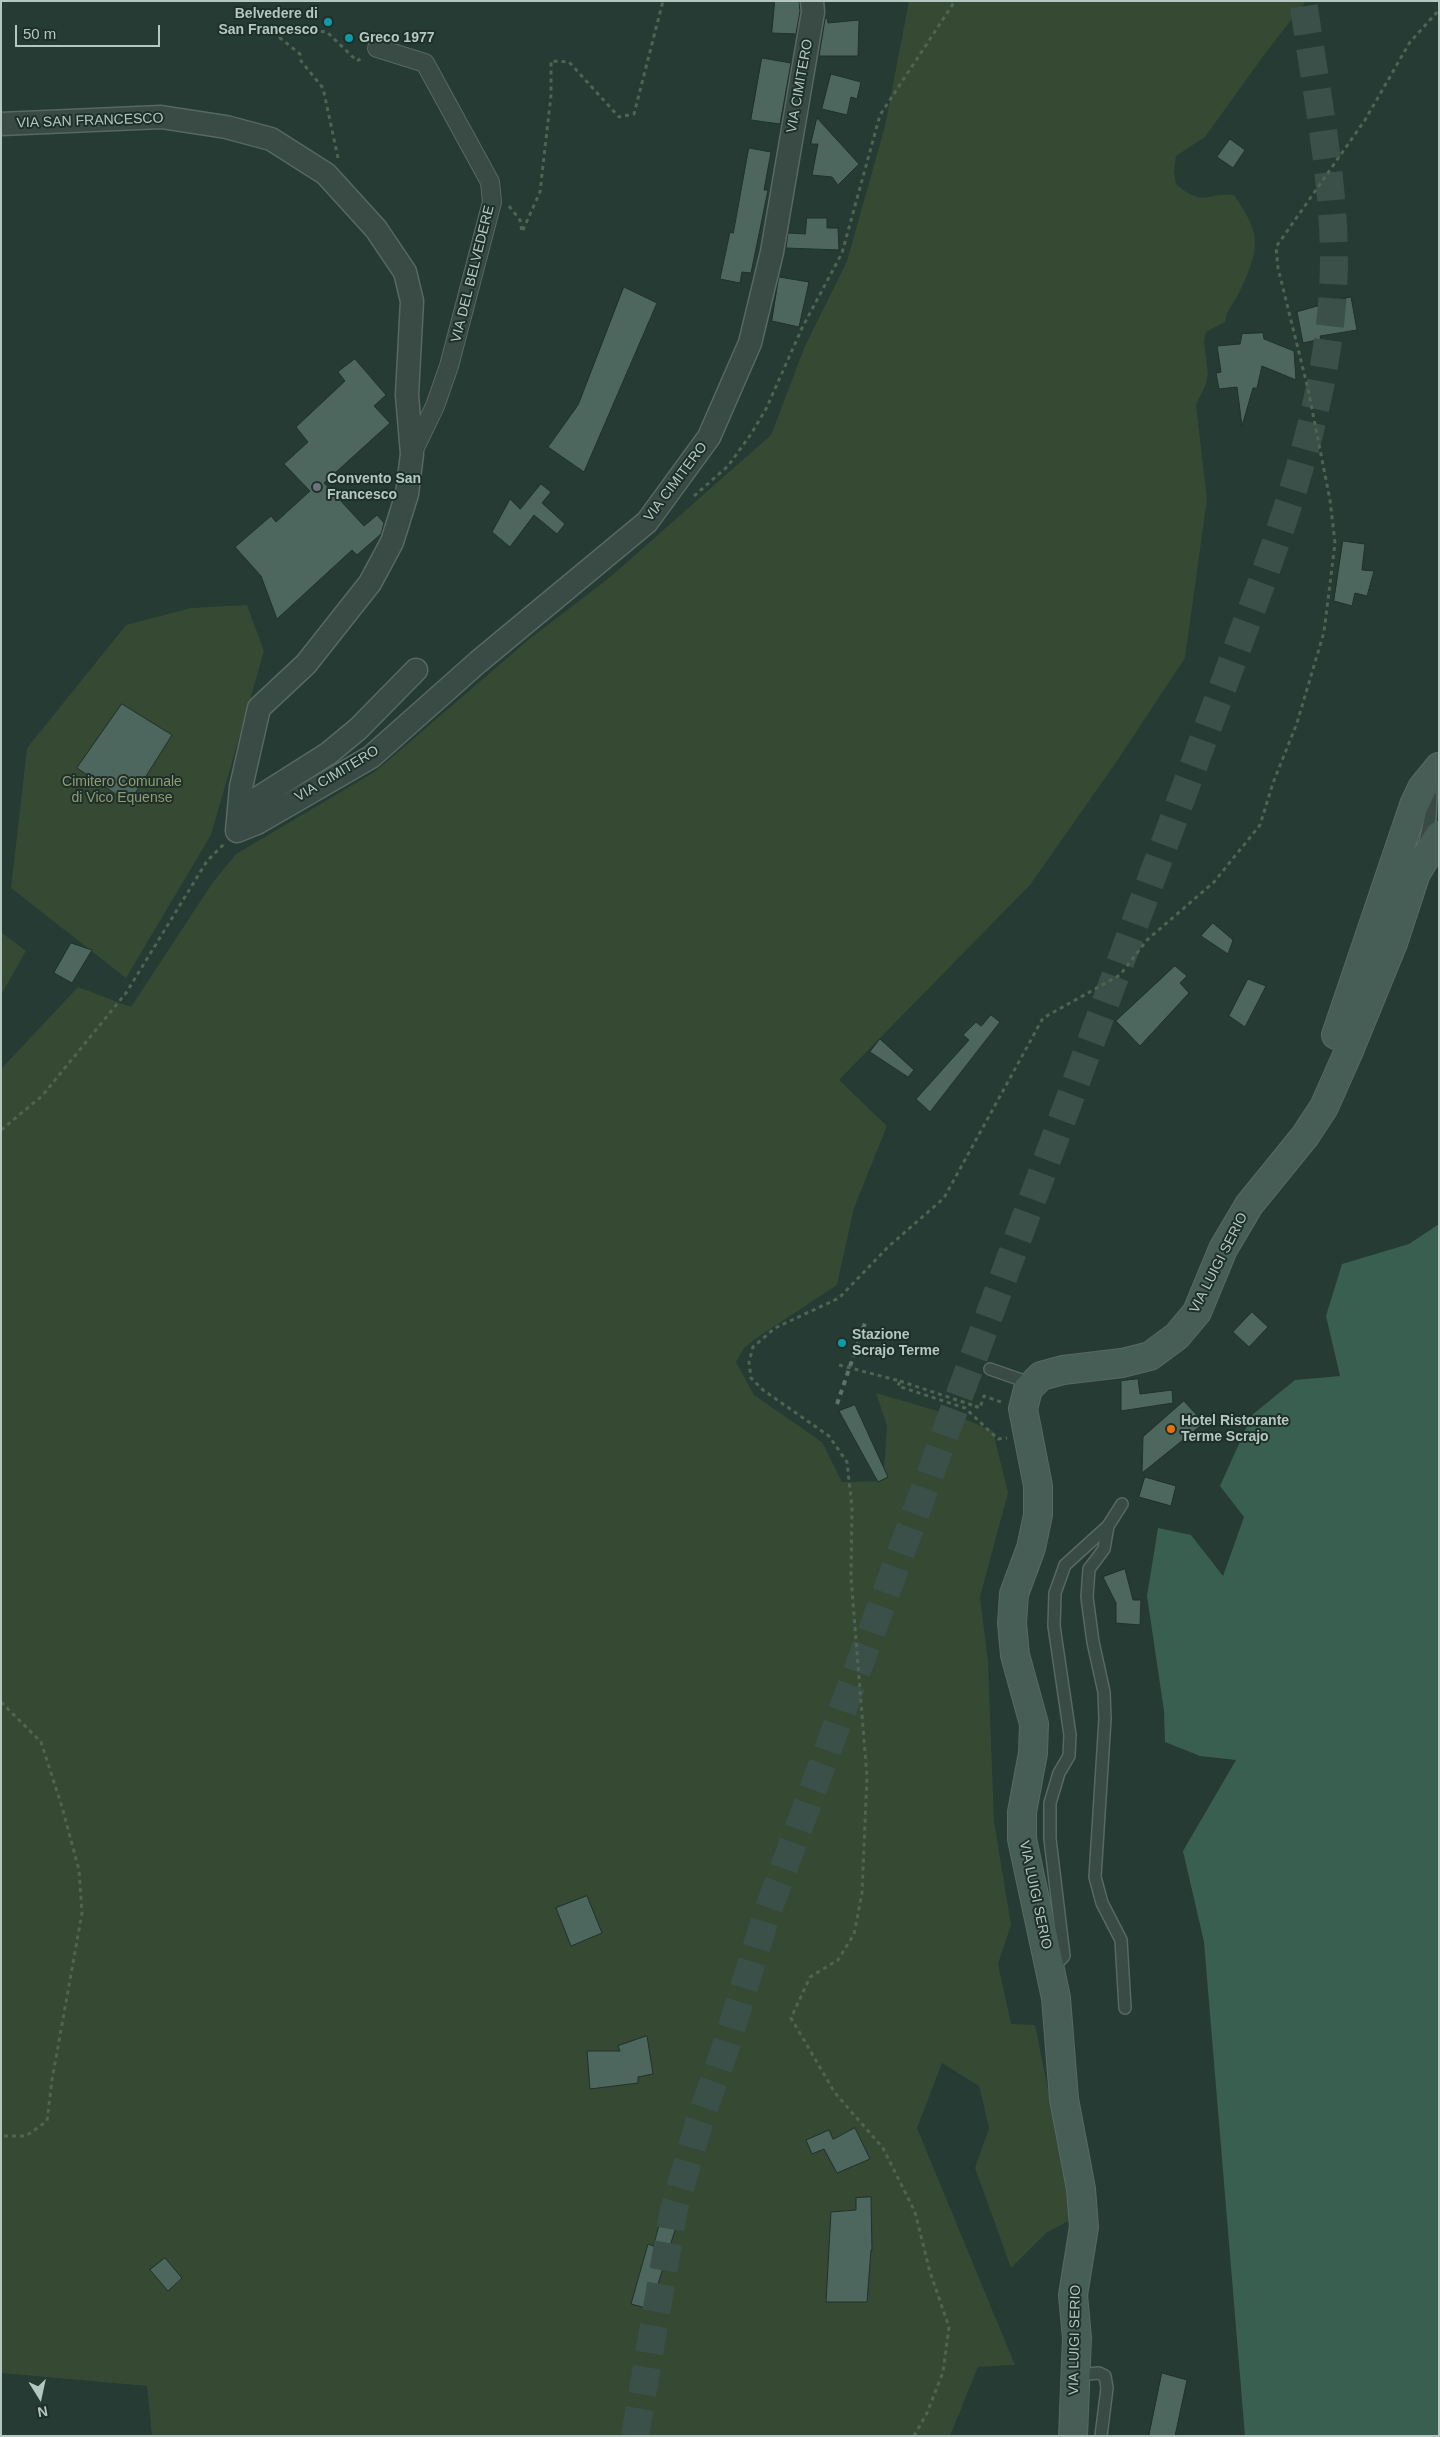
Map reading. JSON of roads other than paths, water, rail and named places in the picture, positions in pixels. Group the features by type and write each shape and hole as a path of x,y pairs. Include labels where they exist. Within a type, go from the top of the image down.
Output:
{"main road":[{"path":"1280,1168 1341,1024 1414,804 1422,788 1439,767"},
{"name":"VIA LUIGI SERIO","path":"1072,2436 1077,2338 1073,2295 1084,2227 1081,2189 1064,2098 1056,1998 1022,1839 1022,1812 1033,1753 1034,1724 1016,1655 1012,1623 1014,1594 1031,1548 1038,1515 1038,1486 1023,1409 1028,1389 1041,1376 1063,1370 1122,1363 1150,1356 1177,1336 1197,1312 1223,1249 1249,1205 1305,1136 1324,1107 1393,943 1416,873 1439,836"}],"street":[{"name":"VIA CIMITERO","path":"247,827 371,757 478,662 647,522 709,437 750,343 772,252 812,12 812,1"},
{"name":"VIA DEL BELVEDERE","path":"376,48 425,63 490,182 492,202 450,366 435,406 412,454"},
{"name":"VIA SAN FRANCESCO","path":"1,124 161,117 226,127 271,139 326,174 376,229 405,272 412,301 407,395 412,454 406,494 392,542 370,584 306,664 259,708 241,787 247,827"},
{"path":"247,827 258,798 336,747 358,729 416,670"}],"lane":[{"path":"1416,873 1426,842 1431,795"},
{"path":"990,1369 1033,1384"},
{"path":"1050,1970 1064,1956 1050,1839 1050,1803 1059,1772 1069,1756 1070,1735 1054,1626 1056,1593 1065,1565 1108,1526 1122,1504"},
{"path":"1108,1526 1104,1549 1090,1570 1087,1597 1092,1642 1104,1692 1105,1719 1095,1877 1102,1903 1121,1940 1125,2008"},
{"path":"1076,2375 1099,2372 1106,2376 1107,2388 1101,2436"}],"tunnel":[{"path":"635,2436 674,2209 699,2123 725,2049 767,1913 1264,576 1291,498 1313,419 1322,379 1328,338 1333,297 1334,256 1327,160 1303,1"}],"railway":[{"path":"837,1404 865,1323"}],"place":[{"name":"Belvedere di San Francesco","path":"328,22"},
{"name":"Greco 1977","path":"349,38"},
{"name":"Convento San Francesco","path":"317,487"},
{"name":"Stazione Scrajo Terme","path":"842,1343"},
{"name":"Hotel Ristorante Terme Scrajo","path":"1171,1429"}],"park label":[{"name":"Cimitero Comunale di Vico Equense","path":"122,790"}]}
